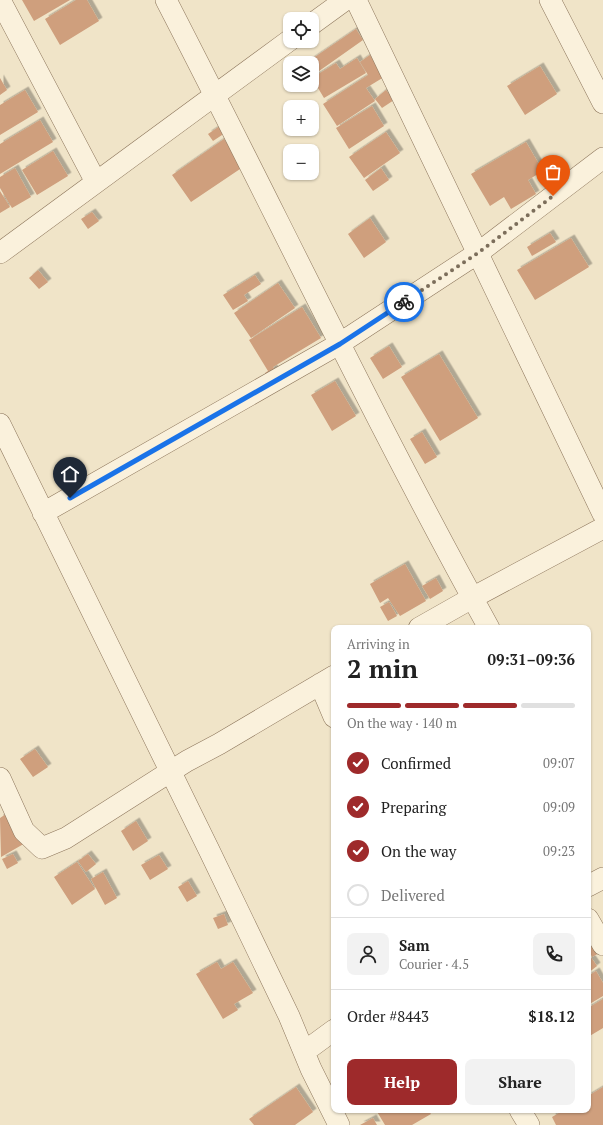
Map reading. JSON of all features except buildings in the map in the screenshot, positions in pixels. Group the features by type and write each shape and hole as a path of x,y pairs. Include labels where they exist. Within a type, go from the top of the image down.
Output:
{"street":[{"path":"0,0 96,182"},
{"path":"166,0 340,344 487,625"},
{"path":"319,19 345,0"},
{"path":"356,0 603,514"},
{"path":"550,0 603,104"},
{"path":"0,253 283,45"},
{"path":"43,513 340,344 478,253 603,158"},
{"path":"0,424 289,1016 331,1110"},
{"path":"424,625 603,528"},
{"path":"0,778 24,831 42,848 66,838 187,761 219,744 327,680 331,701"},
{"path":"591,884 603,878"},
{"path":"591,924 603,945"},
{"path":"304,1052 331,1032"},
{"path":"332,1113 339,1125"},
{"path":"522,1113 529,1125"}],"way so far":[{"path":"404,302 478,253 553,196"}],"route":[{"path":"70,498 340,344 404,302"}]}
